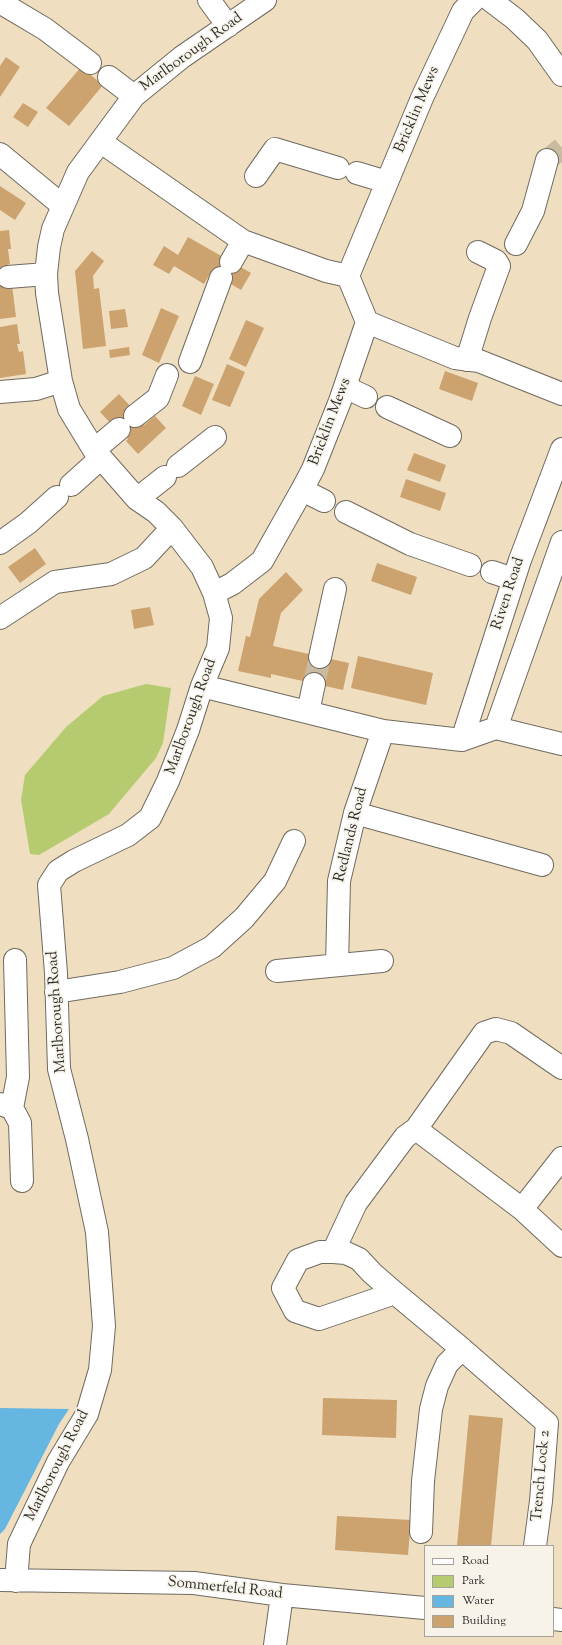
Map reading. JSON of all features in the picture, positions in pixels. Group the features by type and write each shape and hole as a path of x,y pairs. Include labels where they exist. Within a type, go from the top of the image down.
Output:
{"street":[{"path":"209,0 228,26"},
{"name":"Marlborough Road","path":"8,1581 19,1544 58,1462 87,1414 100,1370 104,1326 97,1232 77,1139 59,1069 49,885 58,871 74,861 128,835 150,818 168,782 188,730 202,686 218,648 221,618 214,593 202,567 172,528 156,512 137,499 97,454 69,409 61,381 47,293 46,274 49,247 53,229 78,172 134,96 182,56 265,0"},
{"path":"490,0 515,19 537,40 562,75"},
{"path":"3,4 45,29 90,63"},
{"name":"Bricklin Mews","path":"348,276 422,98 468,6"},
{"path":"109,77 134,96"},
{"path":"101,142 243,241 326,271 348,276 367,322 455,358 479,361 562,394"},
{"path":"256,176 275,149 387,182"},
{"path":"0,154 63,206"},
{"path":"516,244 533,211 547,160"},
{"path":"190,362 226,270 243,241"},
{"path":"467,360 480,318 499,266 496,261 478,252"},
{"path":"8,277 46,274"},
{"name":"Bricklin Mews","path":"214,593 232,584 262,561 313,469 345,387 367,322"},
{"path":"0,543 28,523 64,491 127,423 158,398 167,375"},
{"path":"0,392 36,390 61,381"},
{"path":"345,387 366,397"},
{"path":"387,407 450,436"},
{"path":"137,499 215,436"},
{"name":"Riven Road","path":"462,740 514,579 562,449"},
{"path":"302,490 324,500"},
{"path":"346,512 410,544 470,565"},
{"path":"0,618 55,582 111,574 144,558 172,528"},
{"path":"496,728 555,582 562,542"},
{"path":"492,572 514,579"},
{"path":"320,657 335,589"},
{"path":"308,712 314,684"},
{"path":"202,686 383,731 462,740 496,728 562,744"},
{"name":"Redlands Road","path":"337,965 339,881 355,813 383,731"},
{"path":"355,813 542,865"},
{"path":"56,992 120,982 172,968 212,946 244,918 275,881 294,840"},
{"path":"15,960 18,1078 6,1106 20,1123 22,1181"},
{"path":"277,971 382,961"},
{"path":"333,1252 356,1203 405,1137 416,1129 484,1033 496,1029 511,1033 562,1068"},
{"path":"416,1129 522,1210 562,1246"},
{"path":"522,1210 562,1158"},
{"name":"Trench Lock 2","path":"395,1292 319,1319 295,1311 283,1288 298,1260 320,1252 346,1253 359,1259 372,1273 395,1292 462,1349 547,1423 553,1460 541,1501 535,1545"},
{"path":"421,1532 423,1481 431,1409 437,1386 447,1364 462,1349"},
{"name":"Sommerfeld Road","path":"8,1581 194,1583 282,1595 424,1608"},
{"path":"275,1645 282,1595"}],"green space":[{"path":"146,684 171,688 163,743 156,758 109,814 39,855 30,854 21,800 25,775 66,727 103,696"}],"water":[{"path":"0,1408 69,1409 59,1424 5,1529 0,1534"}],"building":[{"path":"6,57 20,67 0,97 0,66"},
{"path":"81,67 103,85 69,126 46,108"},
{"path":"23,103 38,112 28,127 13,117"},
{"path":"0,186 26,203 15,220 0,210"},
{"path":"9,230 11,249 8,249 10,264 7,265 9,285 12,285 16,317 0,319 0,231"},
{"path":"188,237 251,273 241,290 211,272 204,284 174,266 169,274 153,265 164,246 178,255"},
{"path":"92,251 104,261 93,276 94,289 99,288 106,346 83,349 75,271"},
{"path":"161,308 179,316 159,363 142,355"},
{"path":"125,309 128,327 111,329 109,311"},
{"path":"246,320 264,328 246,367 229,359"},
{"path":"17,324 20,344 17,344 19,352 23,351 26,374 0,378 0,327"},
{"path":"129,347 130,355 110,358 109,350"},
{"path":"227,364 245,372 230,407 212,400"},
{"path":"445,371 478,383 472,401 439,389"},
{"path":"195,376 214,384 201,415 182,406"},
{"path":"119,394 132,408 135,416 144,425 155,416 166,428 138,454 126,441 128,439 115,424 113,426 100,412"},
{"path":"414,453 446,465 440,482 407,470"},
{"path":"406,479 446,493 440,511 400,497"},
{"path":"35,548 46,564 20,583 8,567"},
{"path":"377,563 417,577 411,595 371,581"},
{"path":"286,572 303,590 281,613 273,646 349,663 343,690 271,674 271,678 238,671 246,636 250,637 259,599"},
{"path":"150,607 154,625 134,629 131,610"},
{"path":"358,656 433,673 426,705 351,688"},
{"path":"323,1398 397,1400 396,1438 322,1435"},
{"path":"469,1415 503,1418 491,1545 457,1545"},
{"path":"337,1516 411,1520 408,1555 335,1550"}],"tunnel":[{"path":"547,160 562,148"},
{"path":"314,684 320,657"}]}
